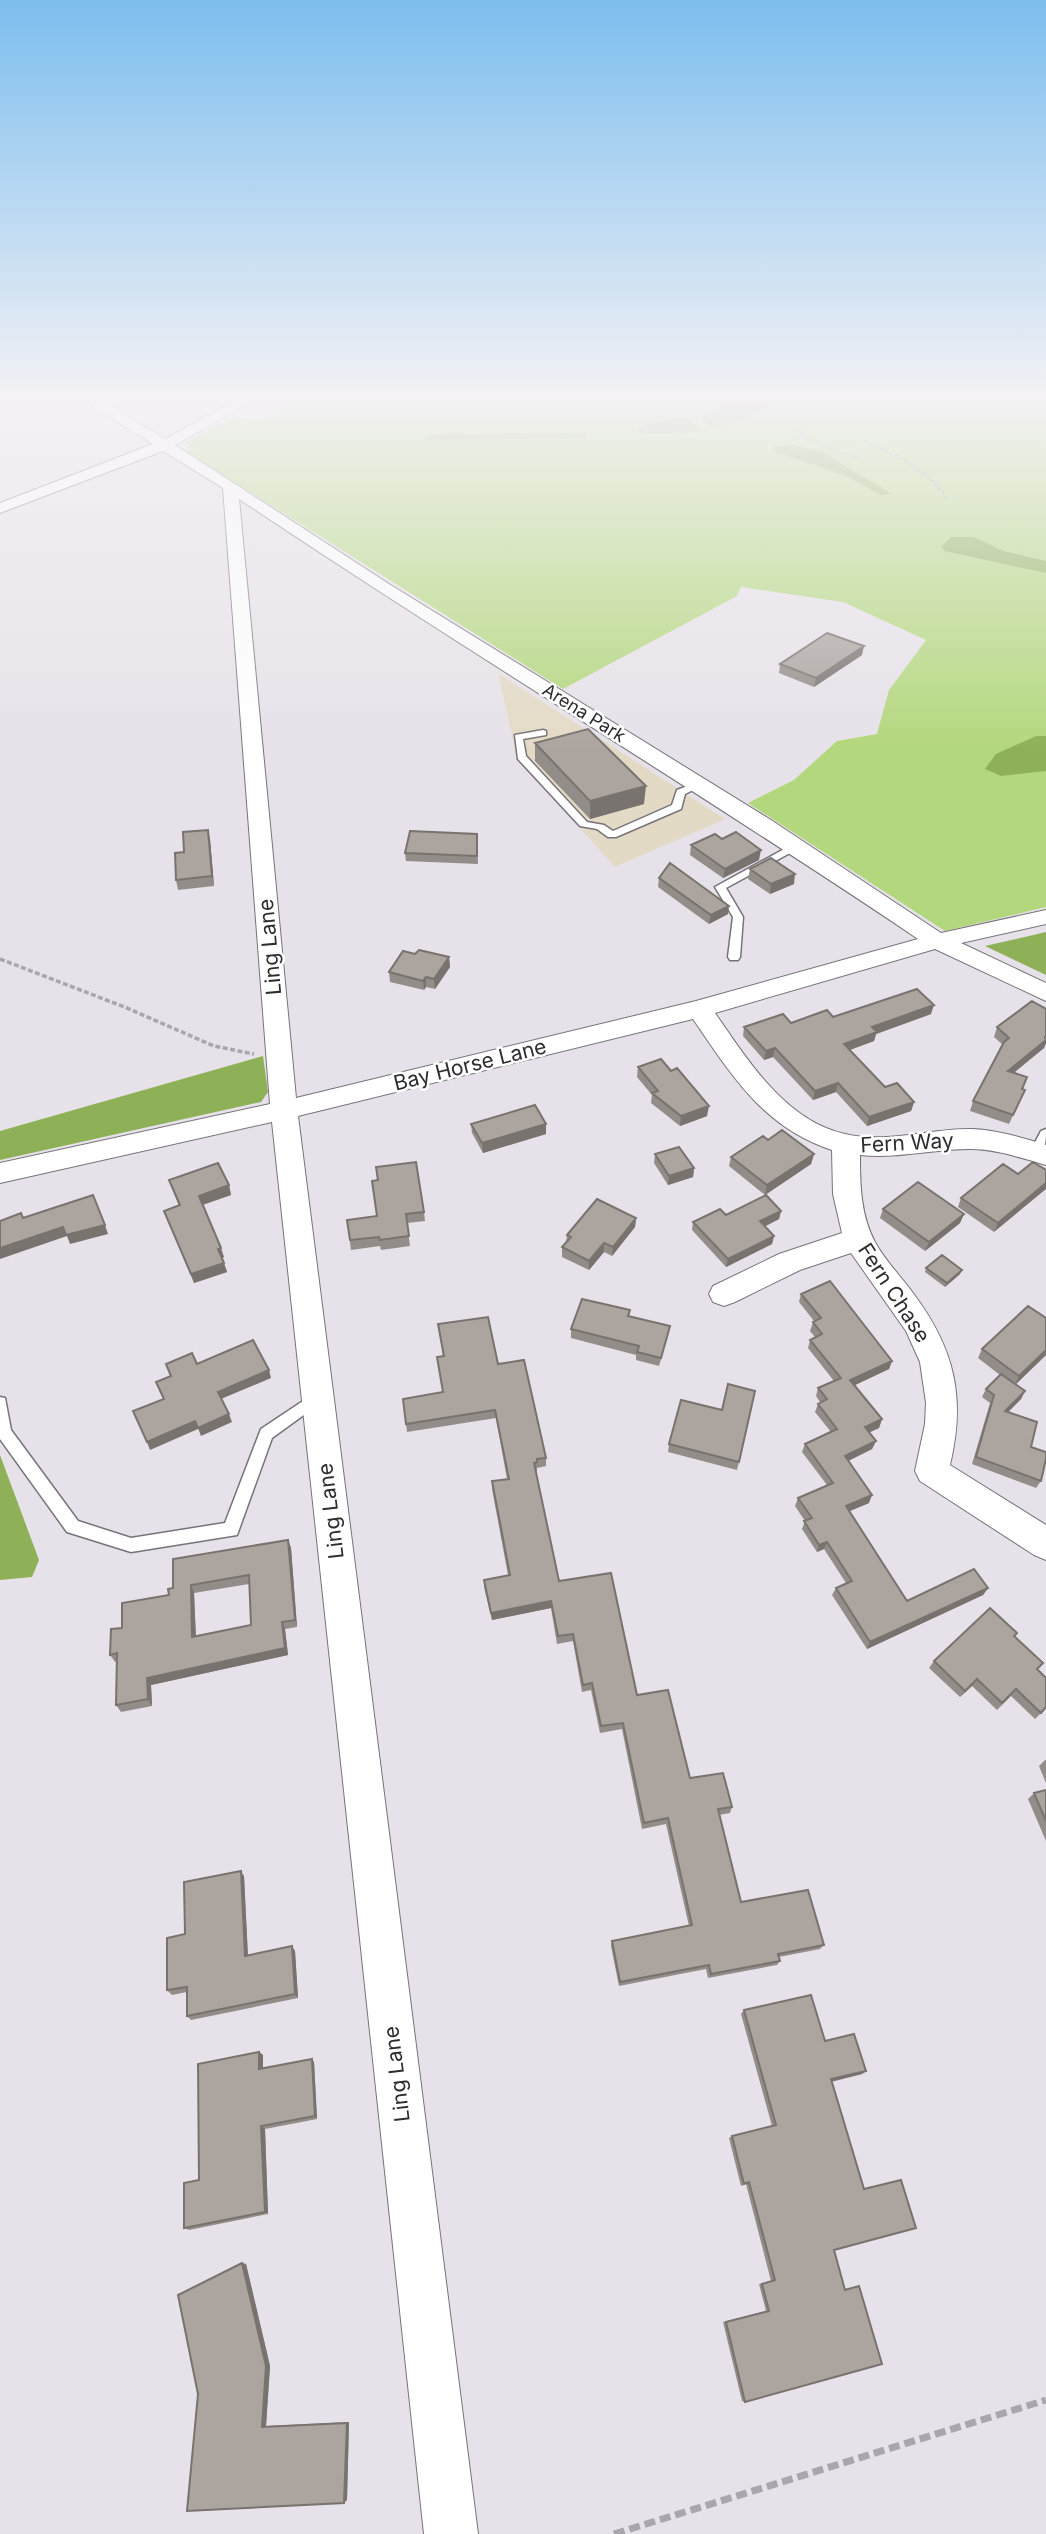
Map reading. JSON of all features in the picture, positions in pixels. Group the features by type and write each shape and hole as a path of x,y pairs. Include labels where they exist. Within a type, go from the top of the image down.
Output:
{"street":[{"name":"Ling Lane","path":"232,513 284,1110 451,2534"},
{"name":"Arena Park","path":"271,513 383,588 795,846 937,941 1046,993"},
{"name":"Bay Horse Lane","path":"0,1174 284,1110 699,1009 937,941 1046,916"},
{"name":"Fern Way","path":"699,1009 754,1088 790,1119 817,1135 846,1146 877,1147 975,1139 1043,1147"},
{"name":"Fern Chase","path":"846,1146 845,1182 849,1211 859,1240 925,1335 938,1367 944,1404 942,1437 932,1471 1046,1544"},
{"path":"724,1294 793,1259 822,1248 859,1240"}],"lane":[{"path":"543,733 518,737 521,757 584,824 600,827 612,835 677,807 680,792 698,785"},
{"path":"734,957 738,917 719,890 720,887 795,846"},
{"path":"0,1403 4,1432 73,1527 131,1545 230,1530 266,1434 318,1397"}],"path":[{"path":"0,959 127,1008 214,1046 280,1059"},
{"path":"614,2534 1046,2400"}],"shaded area":[{"path":"498,673 725,819 615,867 517,758"}],"green space":[{"path":"284,513 1046,513 1046,907 945,931 748,803 794,780 837,741 877,734 889,690 926,640 843,602 741,587 737,596 563,689"},
{"path":"951,537 974,537 1003,551 1046,561 1046,573 945,551 941,547"},
{"path":"1036,736 1046,736 1046,771 1001,776 985,769 996,754"},
{"path":"1046,932 1046,975 985,946"},
{"path":"263,1056 268,1092 261,1102 0,1160 0,1131"},
{"path":"0,1455 39,1560 32,1577 0,1580"}],"building":[{"path":"827,633 864,646 816,678 780,664"},
{"path":"588,729 646,786 590,801 535,743"},
{"path":"208,830 212,876 176,880 175,853 184,852 183,832"},
{"path":"410,831 477,834 477,856 405,853"},
{"path":"736,832 761,850 725,869 691,845 715,834 722,839"},
{"path":"771,858 795,874 771,884 750,869"},
{"path":"670,863 729,906 711,915 659,878"},
{"path":"419,950 449,957 434,979 426,977 423,981 389,972 403,951 415,954"},
{"path":"917,989 934,1005 872,1027 877,1032 844,1044 885,1087 897,1083 914,1102 869,1117 838,1083 815,1091 775,1048 766,1051 744,1027 783,1014 791,1023 827,1010 833,1017"},
{"path":"1032,1001 1046,1009 1046,1040 1008,1071 1027,1077 1022,1089 1025,1090 1013,1115 973,1101 1004,1042 1009,1038 997,1027"},
{"path":"661,1059 671,1071 677,1068 709,1106 681,1116 652,1093 658,1091 638,1067"},
{"path":"535,1105 546,1124 482,1143 471,1124"},
{"path":"782,1130 814,1154 767,1185 731,1157 763,1136 768,1140"},
{"path":"679,1147 694,1168 669,1176 655,1154"},
{"path":"416,1162 424,1212 406,1214 409,1236 350,1240 347,1220 377,1216 372,1181 378,1180 376,1167"},
{"path":"1033,1162 1046,1170 1046,1183 998,1223 961,1198 1003,1164 1018,1174"},
{"path":"218,1163 229,1185 199,1196 221,1248 218,1249 224,1263 191,1274 164,1211 180,1205 169,1180"},
{"path":"918,1182 964,1214 929,1242 883,1209"},
{"path":"93,1195 105,1225 66,1235 63,1227 0,1248 0,1221 21,1213 23,1218"},
{"path":"766,1195 781,1211 760,1221 774,1236 728,1259 693,1222 720,1209 726,1215"},
{"path":"597,1199 636,1218 613,1247 604,1243 589,1261 562,1247 571,1237 567,1235"},
{"path":"942,1255 962,1270 947,1283 926,1268"},
{"path":"830,1281 892,1361 850,1380 882,1419 865,1427 876,1441 845,1456 872,1495 846,1506 907,1601 974,1569 988,1588 870,1642 836,1588 852,1581 827,1542 819,1545 804,1521 812,1518 798,1498 833,1483 805,1444 837,1429 818,1404 827,1399 818,1388 841,1378 810,1340 822,1334 813,1322 821,1318 801,1294"},
{"path":"582,1299 630,1310 628,1316 670,1326 661,1358 637,1352 639,1346 571,1329"},
{"path":"1028,1306 1046,1318 1046,1350 1019,1376 982,1349"},
{"path":"488,1317 498,1364 524,1360 546,1458 537,1459 534,1463 559,1581 611,1573 637,1695 668,1690 690,1778 723,1773 732,1807 718,1809 741,1902 808,1890 824,1945 778,1954 780,1961 711,1974 709,1965 620,1982 612,1941 692,1925 668,1818 644,1823 623,1723 601,1726 592,1683 583,1685 573,1634 558,1636 551,1601 491,1613 484,1580 510,1575 492,1481 509,1479 495,1410 406,1424 403,1399 443,1392 437,1357 444,1356 438,1324"},
{"path":"253,1340 269,1370 218,1392 229,1414 198,1428 195,1421 147,1442 133,1411 164,1399 156,1382 171,1376 166,1364 192,1353 197,1364"},
{"path":"1001,1374 1025,1391 1005,1411 1037,1422 1031,1447 1046,1452 1041,1481 976,1457 994,1395 986,1389"},
{"path":"728,1384 755,1391 739,1462 669,1444 681,1400 722,1410"},
{"path":"288,1540 295,1620 282,1622 285,1648 147,1678 148,1699 116,1705 117,1653 110,1655 111,1629 122,1628 122,1603 169,1595 168,1589 173,1588 173,1559","holes":["249,1575 251,1625 192,1637 191,1585"]},
{"path":"990,1608 1017,1633 1014,1636 1043,1663 1037,1669 1046,1678 1046,1707 1041,1713 1016,1689 1002,1703 977,1679 965,1691 934,1661"},
{"path":"1046,1790 1046,1821 1034,1793"},
{"path":"241,1871 245,1956 292,1946 295,1994 187,2016 187,1987 167,1990 167,1938 185,1934 184,1882"},
{"path":"811,1995 825,2041 854,2034 866,2071 831,2079 864,2189 901,2180 916,2228 834,2250 845,2290 859,2286 882,2364 745,2402 726,2322 769,2311 762,2284 775,2280 749,2182 744,2184 732,2136 776,2125 744,2010"},
{"path":"259,2052 259,2069 312,2059 315,2116 261,2126 265,2212 184,2228 184,2183 199,2180 198,2064"},
{"path":"242,2263 266,2366 262,2427 347,2423 344,2503 187,2511 198,2394 178,2295"}]}
